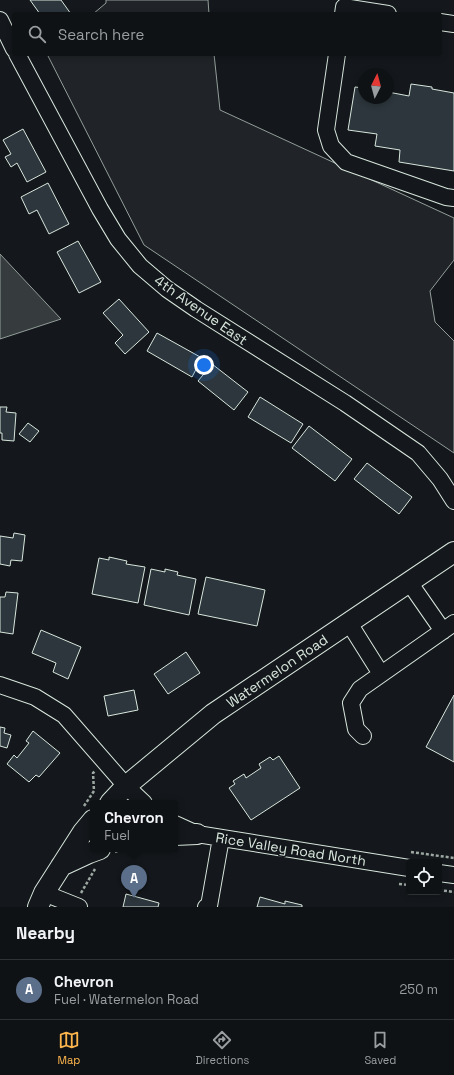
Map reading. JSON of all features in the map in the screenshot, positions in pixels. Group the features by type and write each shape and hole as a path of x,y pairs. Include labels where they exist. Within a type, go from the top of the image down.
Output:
{"main road":[{"name":"Watermelon Road","path":"113,800 126,786 213,714 454,552"},
{"path":"41,900 82,832 90,823"},
{"path":"178,835 197,834"},
{"path":"61,866 102,857"}],"street":[{"path":"343,12 344,7 375,12"},
{"path":"0,20 12,45"},
{"path":"442,22 454,24"},
{"name":"4th Avenue East","path":"18,56 100,209 118,239 140,266 167,289 196,310 345,403 418,453 440,479 454,501"},
{"path":"337,56 326,130 331,146 346,162 446,197 454,198"},
{"path":"363,736 356,729 351,704 360,689 448,627 409,582"},
{"path":"349,623 381,674"},
{"path":"0,686 35,697 64,715 126,786 141,800"},
{"name":"Rice Valley Road North","path":"178,825 197,834 406,868"},
{"path":"206,907 209,906 221,838"},
{"path":"442,873 454,875"},
{"path":"41,900 77,906"}],"path":[{"path":"77,906 102,857 114,852"},
{"path":"399,884 406,885"},
{"path":"442,890 454,892"}],"shaded area":[{"path":"106,0 208,0 209,12 95,12 106,3"},
{"path":"48,56 214,56 220,110 454,218 454,260 430,291 435,322 454,341 454,453 144,245"},
{"path":"0,254 61,319 0,339"}],"building":[{"path":"30,0 61,0 70,12 39,12"},
{"path":"411,84 432,87 432,89 454,93 454,171 399,162 400,150 375,146 377,134 348,130 355,87 358,87 358,104 394,104 394,93 409,96"},
{"path":"23,129 46,172 27,182 17,163 11,167 5,157 11,154 3,140"},
{"path":"48,183 69,224 49,234 37,210 29,214 21,197"},
{"path":"78,241 101,282 79,293 57,252"},
{"path":"119,299 149,332 125,354 115,343 123,335 103,313"},
{"path":"157,333 202,358 192,377 147,351"},
{"path":"212,364 248,392 234,410 198,381"},
{"path":"260,397 303,424 291,443 248,417"},
{"path":"0,407 7,407 6,412 16,413 14,441 2,440 2,433 0,433"},
{"path":"28,423 39,431 30,442 19,434"},
{"path":"309,426 352,459 335,481 292,448"},
{"path":"367,463 412,497 399,514 354,479"},
{"path":"14,533 25,535 22,561 11,560 10,566 0,564 0,536 13,538"},
{"path":"109,557 127,561 126,564 145,567 138,603 92,594 99,558 109,560"},
{"path":"151,569 165,572 165,569 178,572 177,575 196,579 189,615 144,605"},
{"path":"206,577 265,590 257,626 198,614"},
{"path":"6,592 18,593 13,634 0,632 0,597 5,597"},
{"path":"41,630 81,647 68,679 53,672 56,663 32,653"},
{"path":"186,652 200,673 168,694 154,674"},
{"path":"134,690 138,710 108,716 104,696"},
{"path":"454,695 454,762 426,747"},
{"path":"0,727 5,728 4,733 11,735 7,748 0,746"},
{"path":"33,731 60,753 39,777 36,775 29,782 7,764 14,755 17,758 29,743 26,741"},
{"path":"279,756 300,788 251,820 229,788 235,784 233,781 244,774 246,778 261,768 259,764 270,757 273,760"},
{"path":"126,894 159,903 158,907 123,907"},
{"path":"260,897 285,904 285,901 302,905 302,907 257,907"}],"place":[{"name":"Chevron","path":"134,898"}]}
